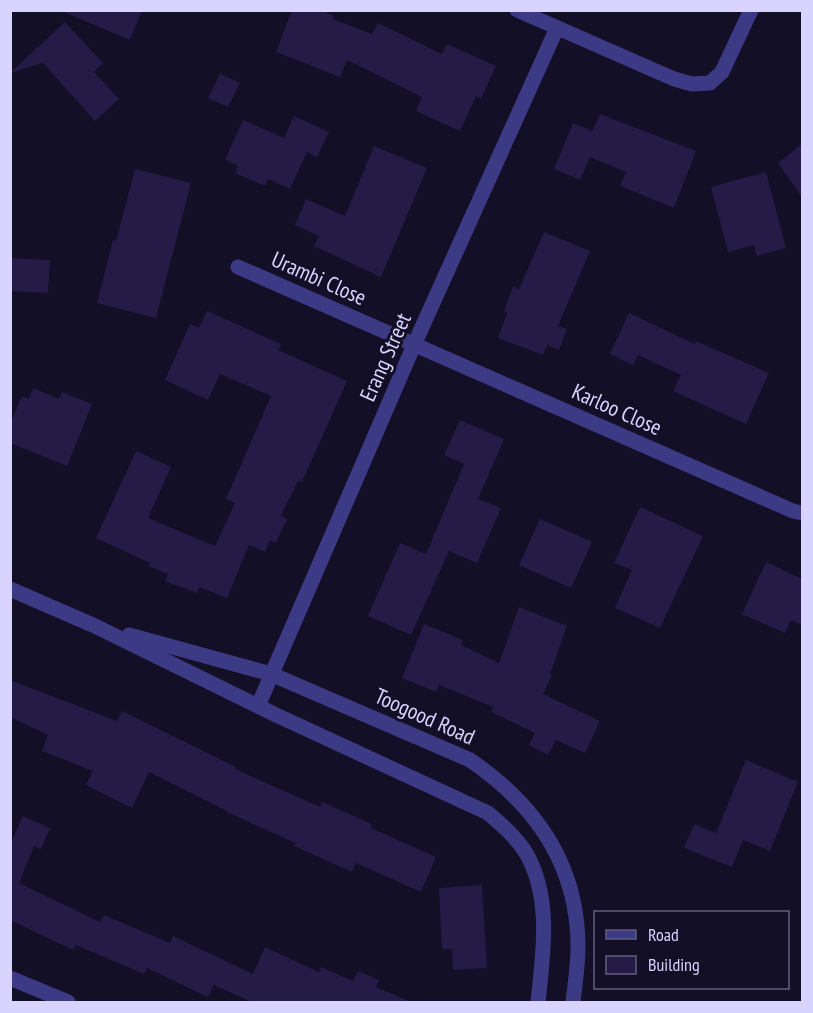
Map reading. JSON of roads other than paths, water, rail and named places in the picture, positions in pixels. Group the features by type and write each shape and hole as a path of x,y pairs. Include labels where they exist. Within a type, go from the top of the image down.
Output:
{"street":[{"path":"517,10 692,84 710,83 722,72 751,10"},
{"name":"Erang Street","path":"258,706 414,345 557,28"},
{"name":"Urambi Close","path":"238,267 414,345"},
{"name":"Karloo Close","path":"414,345 802,513"},
{"name":"Toogood Road","path":"10,589 94,626 258,706 488,813 509,832 526,854 536,880 545,936 538,1002"},
{"name":"Toogood Road","path":"94,626 272,674 470,760 498,780 525,806 550,841 567,876 575,913 578,948 573,1002"},
{"path":"10,978 68,1002"}]}
